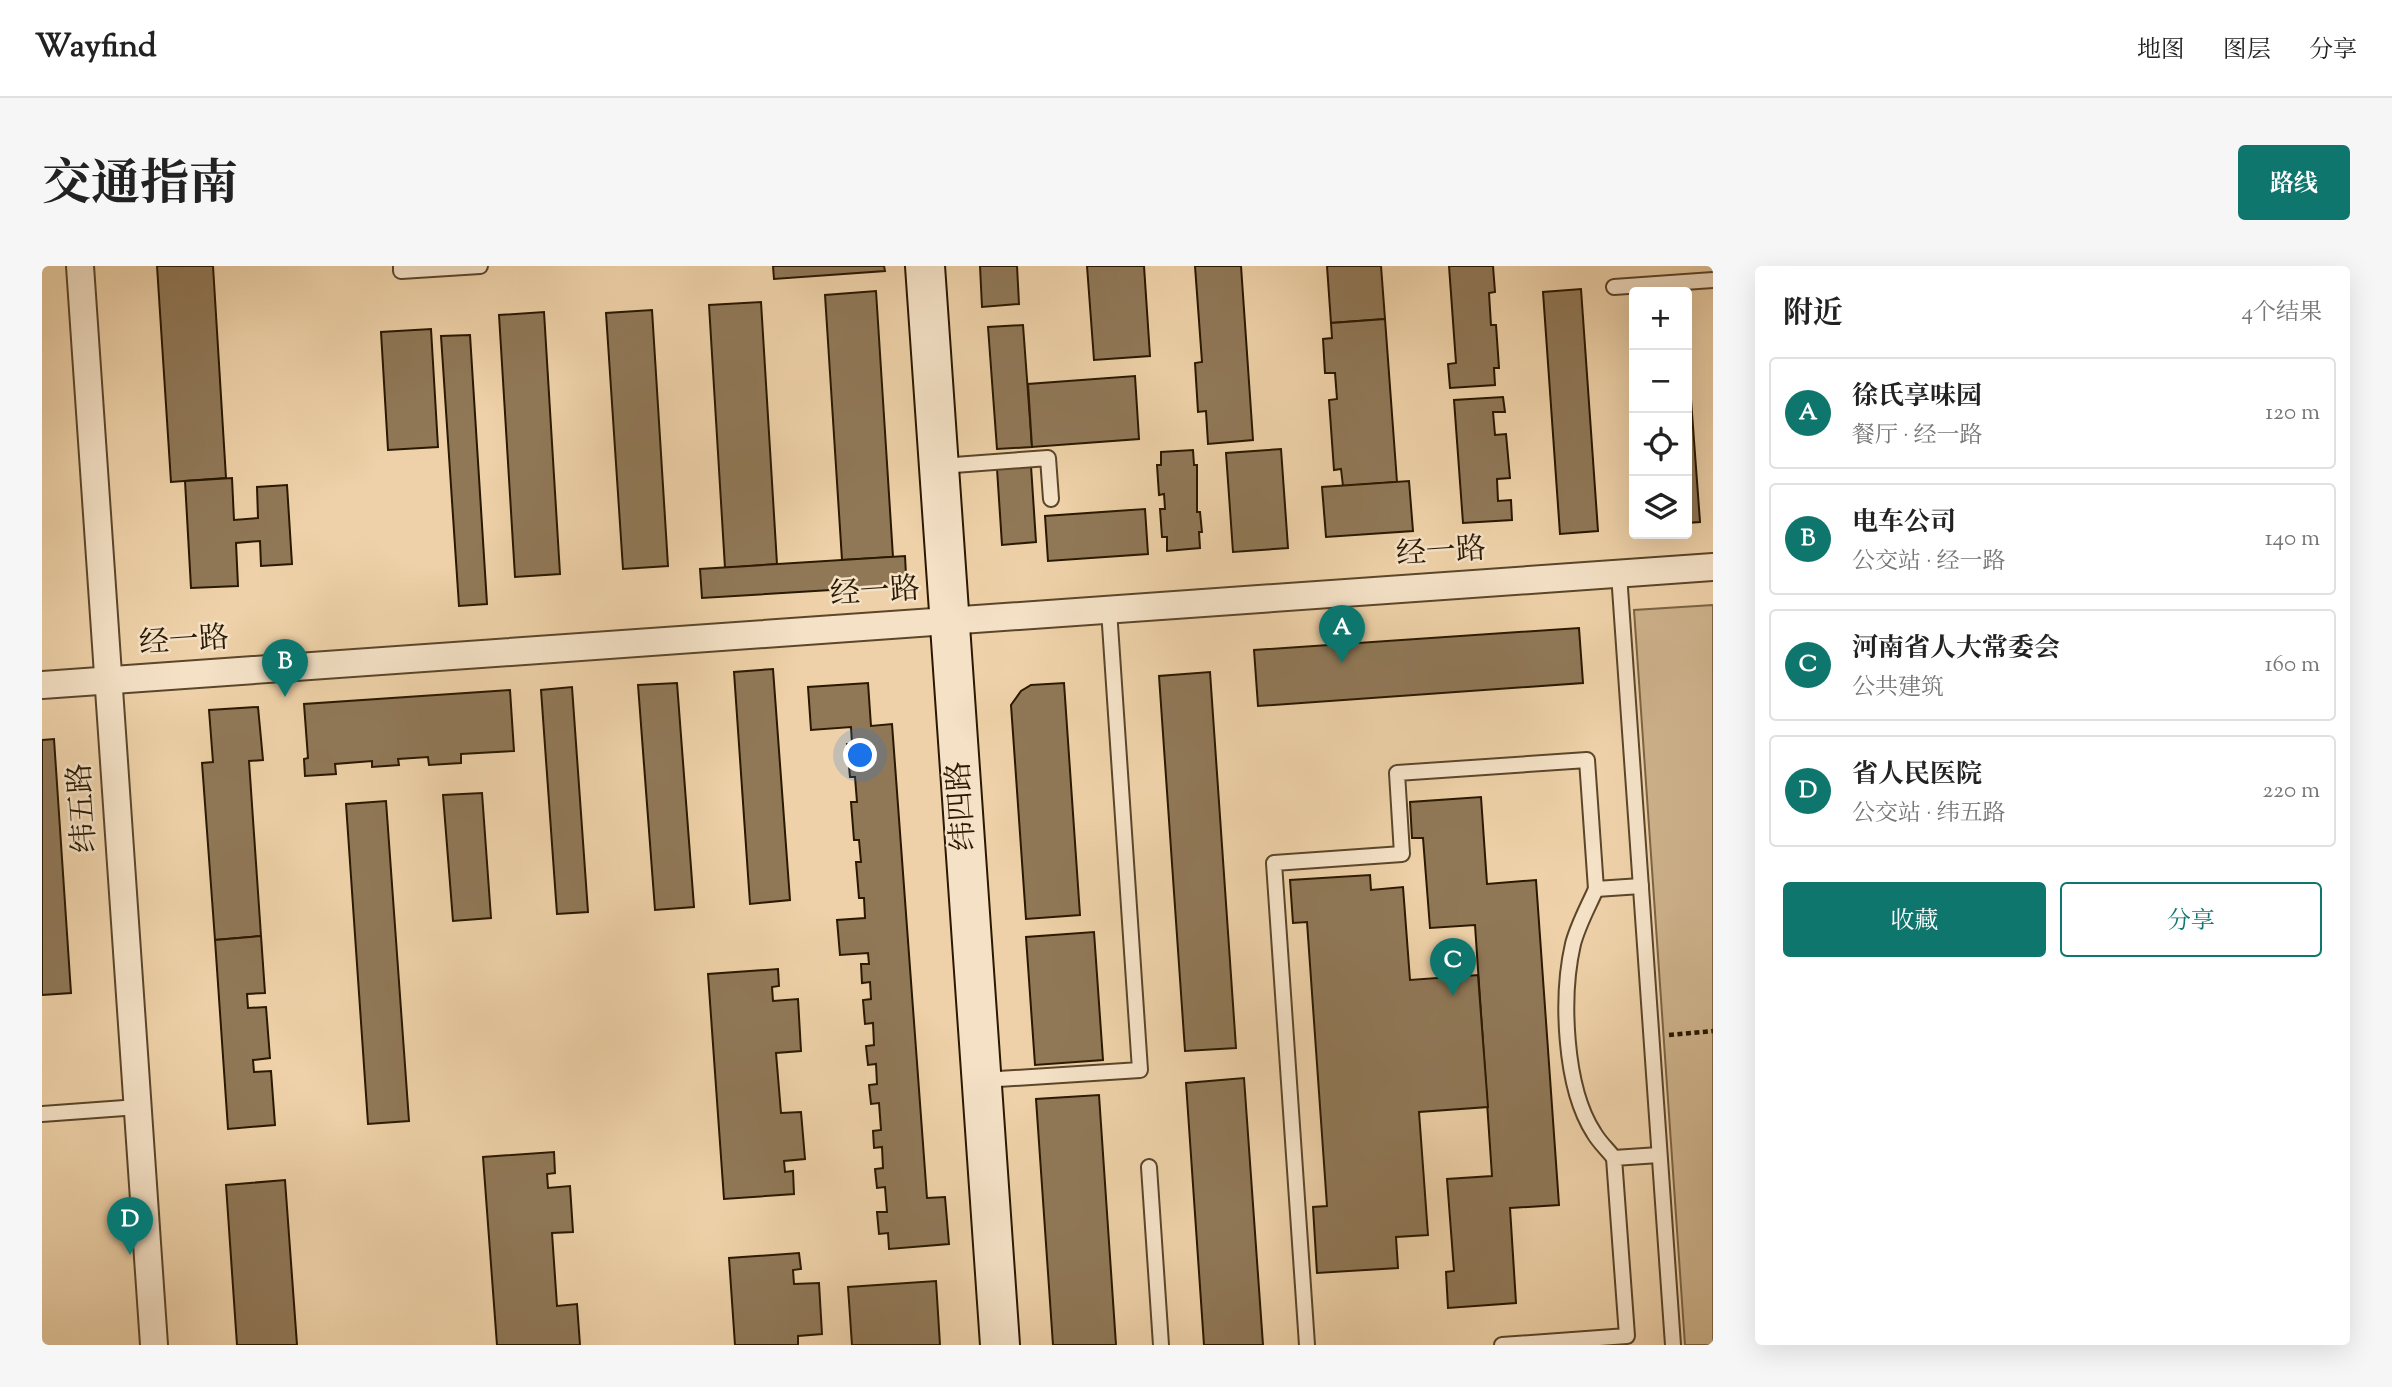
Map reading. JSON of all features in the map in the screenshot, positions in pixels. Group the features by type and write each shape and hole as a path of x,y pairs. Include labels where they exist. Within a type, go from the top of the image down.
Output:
{"street":[{"name":"纬五路","path":"80,266 155,1345"},
{"name":"纬四路","path":"925,266 1000,1345"},
{"name":"经一路","path":"42,685 1713,567"}],"lane":[{"path":"401,266 401,271 480,266"},
{"path":"1614,287 1713,280"},
{"path":"939,466 1048,458 1051,499"},
{"path":"1619,574 1673,1345"},
{"path":"982,1080 1140,1070 1109,610"},
{"path":"1307,1345 1274,863 1402,854 1396,774 1587,760 1596,889 1574,943 1568,985 1568,1042 1577,1094 1593,1133 1614,1158 1627,1336 1502,1345"},
{"path":"1596,889 1640,886"},
{"path":"42,1114 138,1107"},
{"path":"1614,1158 1659,1155"},
{"path":"1149,1167 1161,1345"}],"path":[{"path":"1651,1036 1713,1031"}],"shaded area":[{"path":"1713,605 1713,1345 1685,1345 1634,610"}],"building":[{"path":"157,266 213,266 226,478 171,482"},
{"path":"773,266 884,266 885,271 774,279"},
{"path":"980,266 1017,266 1019,304 982,307"},
{"path":"1087,266 1144,266 1150,356 1094,360"},
{"path":"1195,266 1241,266 1253,440 1208,444 1206,411 1198,412 1195,363 1202,362"},
{"path":"1327,266 1381,266 1385,319 1331,323"},
{"path":"1449,266 1493,266 1495,292 1489,293 1491,325 1496,325 1499,368 1494,368 1495,385 1450,388 1448,364 1456,363"},
{"path":"1581,289 1598,531 1560,534 1543,292"},
{"path":"876,291 893,557 842,560 825,295"},
{"path":"761,302 777,564 725,568 709,305"},
{"path":"652,310 668,566 623,569 606,313"},
{"path":"544,312 560,574 515,577 499,315"},
{"path":"1385,319 1397,482 1343,486 1341,469 1334,470 1329,400 1337,399 1335,373 1325,373 1323,339 1332,338 1331,323"},
{"path":"1023,325 1032,447 997,449 988,327"},
{"path":"431,329 438,447 388,450 381,332"},
{"path":"470,335 487,604 459,606 441,336"},
{"path":"1135,376 1139,439 1032,447 1028,384"},
{"path":"1503,397 1505,412 1493,412 1495,435 1506,434 1510,478 1497,479 1498,501 1511,500 1512,520 1463,523 1454,400"},
{"path":"1692,413 1700,522 1692,523"},
{"path":"1281,449 1288,548 1233,552 1226,453"},
{"path":"1193,450 1194,465 1197,465 1197,512 1200,512 1202,532 1199,532 1200,548 1167,551 1167,537 1162,537 1160,509 1165,509 1164,494 1159,495 1157,465 1161,465 1161,452"},
{"path":"1031,466 1036,542 1002,545 997,469"},
{"path":"232,478 234,520 258,518 257,487 287,485 292,564 261,566 260,541 236,543 238,586 191,588 185,481"},
{"path":"1409,481 1413,531 1326,537 1322,487"},
{"path":"1145,509 1148,554 1048,561 1045,516"},
{"path":"905,556 906,575 902,583 896,586 702,598 700,569"},
{"path":"1579,628 1583,683 1258,706 1254,650"},
{"path":"773,669 790,900 750,904 734,672"},
{"path":"1210,672 1236,1048 1185,1051 1159,676"},
{"path":"677,683 694,907 655,910 638,685"},
{"path":"868,683 871,726 892,724 927,1198 945,1197 949,1244 889,1249 888,1233 879,1234 877,1212 887,1212 885,1187 877,1188 875,1169 883,1168 882,1147 874,1148 873,1131 881,1130 879,1103 871,1104 869,1085 877,1084 876,1064 868,1065 866,1046 874,1045 873,1023 865,1024 863,1000 871,999 870,982 862,983 861,964 869,964 868,953 840,955 837,920 865,918 864,898 859,898 856,862 861,862 859,840 854,840 851,802 857,802 855,777 850,777 847,744 852,744 851,727 811,730 808,687"},
{"path":"1064,683 1080,915 1026,919 1011,705 1021,691 1031,685"},
{"path":"572,687 588,912 557,914 541,690"},
{"path":"510,690 514,751 461,754 461,763 429,765 428,757 398,759 399,765 372,767 372,761 335,764 336,774 305,776 304,759 308,758 304,704"},
{"path":"258,707 263,760 249,761 261,936 215,940 202,763 213,762 209,710"},
{"path":"54,739 71,993 42,995 42,740"},
{"path":"482,793 491,918 453,921 443,795"},
{"path":"1481,797 1487,884 1536,880 1559,1205 1510,1208 1516,1303 1448,1308 1446,1272 1454,1271 1447,1179 1492,1176 1475,925 1430,928 1423,838 1412,838 1410,802"},
{"path":"386,801 409,1121 368,1124 346,804"},
{"path":"1370,875 1371,890 1403,887 1410,980 1478,975 1488,1107 1419,1112 1428,1235 1396,1237 1398,1268 1317,1273 1313,1207 1327,1206 1307,922 1293,923 1290,880"},
{"path":"1094,932 1103,1060 1035,1065 1026,937"},
{"path":"261,936 265,993 247,994 248,1008 266,1007 270,1058 253,1060 254,1072 271,1071 275,1125 228,1129 215,940"},
{"path":"778,969 779,986 772,987 773,1001 798,999 801,1051 776,1053 781,1113 801,1112 805,1159 784,1161 785,1172 793,1171 794,1194 724,1199 708,974"},
{"path":"1244,1078 1263,1345 1204,1345 1186,1083"},
{"path":"1099,1095 1116,1345 1053,1345 1036,1099"},
{"path":"554,1152 555,1173 547,1174 548,1188 570,1186 573,1232 552,1233 557,1306 577,1304 580,1345 497,1345 483,1157"},
{"path":"285,1180 297,1345 237,1345 226,1185"},
{"path":"799,1253 801,1269 793,1270 794,1284 819,1283 822,1334 798,1336 798,1345 735,1345 729,1258"},
{"path":"936,1281 940,1345 852,1345 848,1287"}],"place":[{"name":"徐氏享味园","path":"1342,663"},
{"name":"电车公司","path":"285,697"},
{"name":"河南省人大常委会","path":"1453,996"},
{"name":"省人民医院","path":"130,1255"}]}
